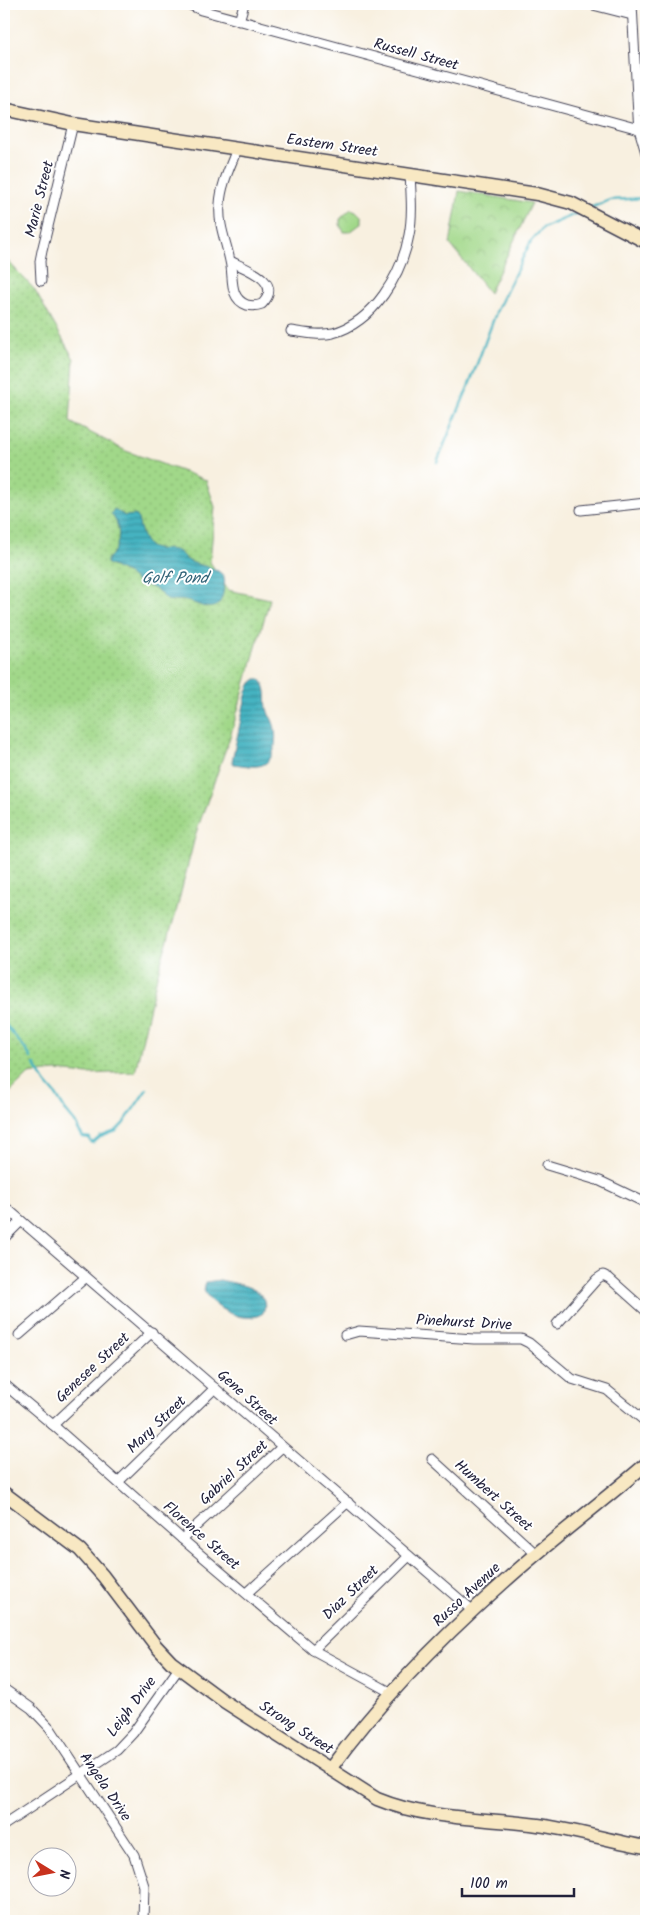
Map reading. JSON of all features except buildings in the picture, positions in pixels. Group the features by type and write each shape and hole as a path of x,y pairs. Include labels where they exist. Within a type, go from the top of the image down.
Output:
{"street":[{"name":"Russell Street","path":"188,4 239,21 639,129"},
{"path":"239,21 244,4"},
{"path":"589,4 632,15"},
{"path":"632,4 639,129 646,153"},
{"name":"Eastern Street","path":"4,109 73,124 522,191 571,204 646,242"},
{"name":"Marie Street","path":"41,281 42,251 73,124"},
{"path":"230,261 262,277 267,285 268,295 262,304 249,305 237,298 232,288 230,261 222,233 220,204 225,178 237,149"},
{"path":"291,331 314,334 332,333 354,323 375,305 394,278 405,254 410,234 410,174"},
{"path":"580,510 646,503"},
{"path":"547,1165 600,1181 646,1203"},
{"name":"Gene Street","path":"4,1206 85,1278 152,1332 282,1447 473,1611"},
{"path":"4,1238 20,1221"},
{"path":"557,1324 597,1279 604,1276 609,1278 646,1311"},
{"path":"19,1335 85,1278"},
{"name":"Pinehurst Drive","path":"345,1335 359,1331 474,1339 521,1339 572,1379 607,1390 646,1422"},
{"name":"Genesee Street","path":"53,1424 152,1332"},
{"name":"Florence Street","path":"4,1384 53,1424 182,1539 313,1650 392,1693"},
{"name":"Mary Street","path":"118,1482 216,1388"},
{"name":"Gabriel Street","path":"182,1539 282,1447"},
{"name":"Humbert Street","path":"432,1459 536,1554"},
{"name":"Russo Avenue","path":"330,1769 392,1693 473,1611 536,1554 590,1512 646,1464"},
{"name":"Strong Street","path":"4,1493 80,1550 99,1571 156,1646 179,1668 231,1705 378,1799 404,1808 461,1818 537,1825 646,1847"},
{"path":"247,1593 348,1502"},
{"name":"Diaz Street","path":"313,1650 409,1556"},
{"name":"Leigh Drive","path":"4,1826 81,1775 126,1742 179,1668"},
{"name":"Angela Drive","path":"4,1689 41,1717 50,1728 138,1862 144,1886 143,1921"}],"green space":[{"path":"459,191 532,203 489,293 450,244"},
{"path":"351,209 362,217 362,223 350,232 344,232 340,225 340,219"},
{"path":"4,257 34,289 74,359 70,422 126,451 206,480 215,507 210,562 228,590 270,599 230,737 196,833 157,976 135,1072 88,1074 56,1071 29,1074 4,1098"}],"water":[{"name":"Golf Pond","path":"114,509 125,516 137,516 144,538 151,547 171,549 180,553 189,561 219,571 224,580 224,587 218,605 206,607 185,600 167,600 156,589 136,581 127,573 107,564 107,560 115,550 118,541 118,527 111,514"},
{"path":"256,679 260,679 265,687 268,712 275,728 276,736 273,753 266,763 261,765 234,764 232,761 247,691 251,683"},
{"path":"220,1280 244,1286 258,1293 263,1298 265,1305 263,1313 247,1317 238,1316 221,1309 208,1297 204,1290 206,1282"}],"waterway":[{"path":"590,208 610,200 646,198"},
{"path":"437,462 471,380 497,310 531,241 543,228 580,212"},
{"path":"4,1022 31,1058"},
{"path":"34,1064 78,1126 83,1137 90,1138 90,1141 93,1143 100,1137 116,1131 147,1089"}]}
